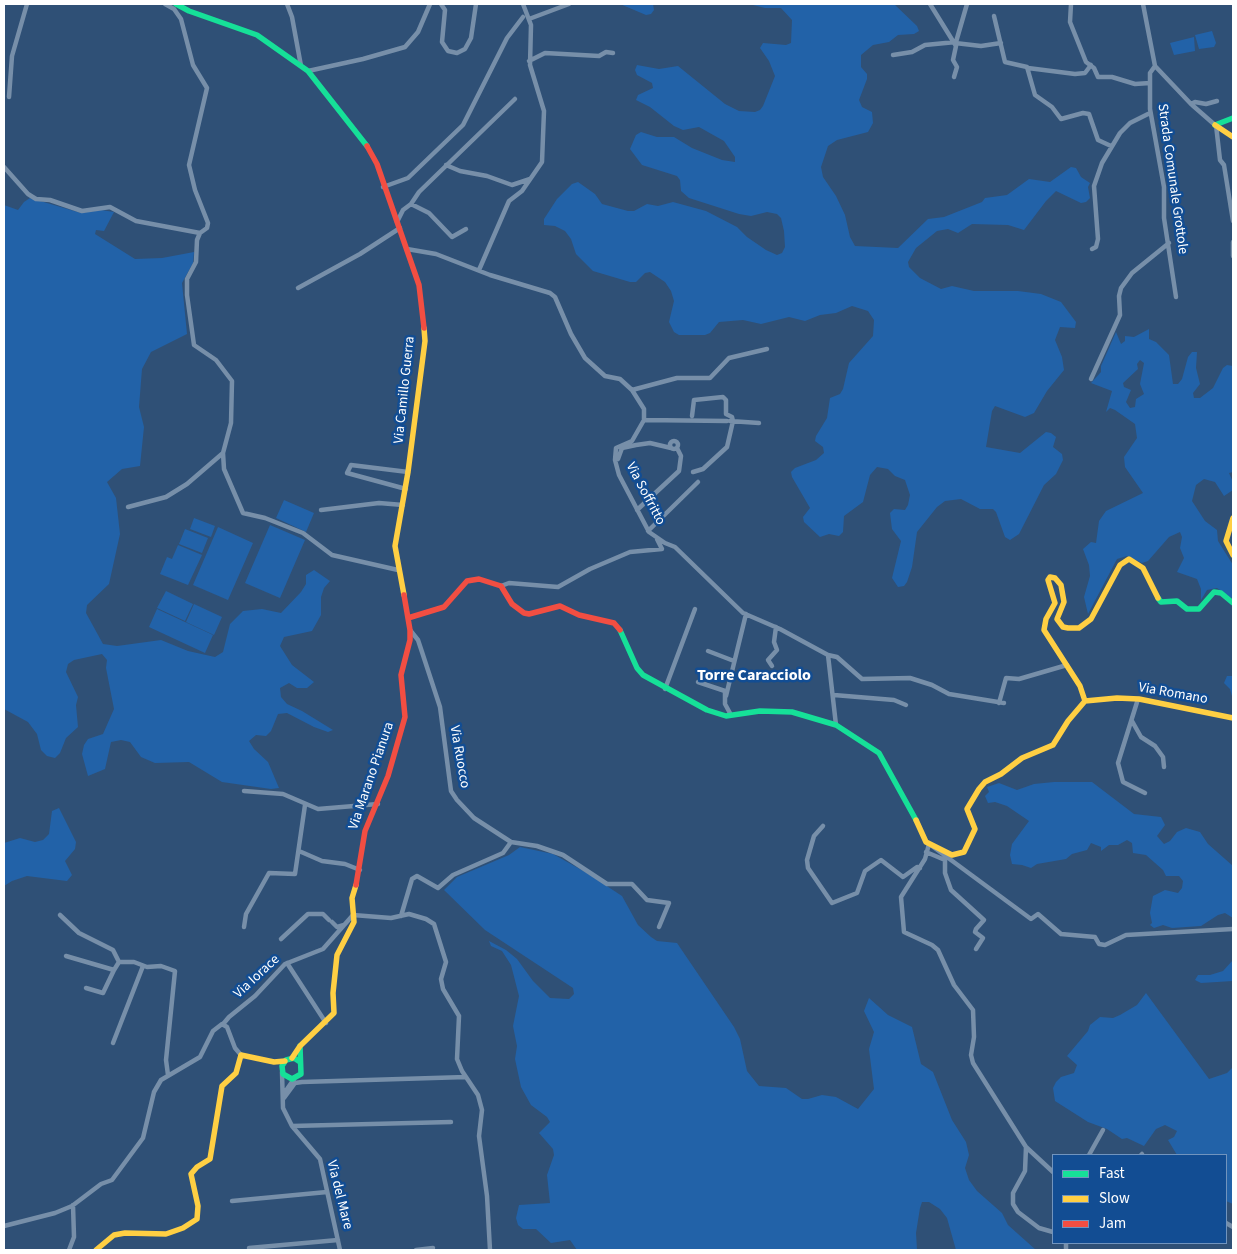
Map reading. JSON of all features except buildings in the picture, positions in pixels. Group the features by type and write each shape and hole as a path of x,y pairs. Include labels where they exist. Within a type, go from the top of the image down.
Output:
{"street":[{"path":"9,97 12,56 27,4"},
{"path":"165,4 174,9 181,19 194,65 207,88 189,162 195,190 208,223 207,228 200,233 196,246 196,262 187,279 187,295 194,345 216,360 232,381 231,423 223,453 224,469 243,513 265,518 303,534 332,554 398,570"},
{"name":"Via Camillo Guerra","path":"176,4 198,15 257,35 301,66 308,72 371,152 419,285 425,341 406,489 395,546 408,618"},
{"path":"287,4 292,17 301,66"},
{"path":"308,72 320,67 363,60 405,47 418,32 430,4"},
{"path":"441,4 445,10 442,42 448,51 457,53 465,49 470,38 476,4"},
{"path":"479,270 509,201 532,178 542,162 544,111 529,60 531,25 524,4"},
{"path":"529,19 568,4"},
{"path":"930,4 956,46 953,61 956,67 954,77"},
{"path":"954,43 959,38 966,4"},
{"path":"1071,4 1070,19 1086,62 1091,65 1099,78 1109,76 1131,83 1150,83"},
{"path":"1143,4 1155,66 1191,104 1233,138"},
{"path":"994,16 1006,63 1028,68 1083,74 1091,65"},
{"path":"383,188 408,178 463,124 507,38 523,17"},
{"path":"893,55 912,52 925,45 954,43 981,46 1001,43"},
{"path":"529,60 545,54 599,56 606,52 613,53"},
{"name":"Strada Comunale Grottole","path":"1155,66 1150,73 1150,113 1164,186 1164,210 1176,297"},
{"path":"1028,68 1035,96 1052,108 1060,119 1087,113 1098,140 1110,146"},
{"path":"298,288 360,254 398,225 403,210 411,204 419,192 515,99"},
{"path":"1191,104 1195,102 1206,104 1216,101"},
{"path":"1092,249 1096,247 1098,239 1094,186 1110,146 1126,127 1150,113"},
{"path":"1215,125 1233,118"},
{"path":"1215,125 1220,160 1224,165 1233,221"},
{"path":"446,165 460,172 487,176 512,185 532,178"},
{"path":"4,167 28,194 36,199 50,200 82,211 110,207 136,221 200,233"},
{"path":"411,204 429,214 452,237 466,229"},
{"path":"1233,242 1233,256"},
{"path":"1091,379 1120,315 1119,296 1121,288 1132,273 1169,243"},
{"path":"407,248 436,254 550,293 556,297 571,334 585,358 605,376 620,379 632,390 644,409 644,420 759,423"},
{"path":"632,390 677,378 710,378 729,358 767,349"},
{"path":"692,416 694,400 723,398 726,400 726,414 732,417 727,447 703,469 693,472"},
{"name":"Via Soffritto","path":"644,420 632,441 616,448 615,460 619,475 648,531 656,538 674,547 746,614 776,627 828,655 837,657 862,679 910,678 932,685 949,694 1001,703 1006,678 1019,679 1067,665"},
{"path":"615,460 618,459 622,448 650,444 671,448 670,444 674,441 678,444 677,448 681,456 679,471 637,510"},
{"path":"128,507 166,497 182,489 223,453"},
{"path":"406,489 347,473 351,465 408,472"},
{"path":"648,531 698,482"},
{"path":"321,510 379,503 402,505"},
{"path":"1233,518 1226,541 1233,555"},
{"path":"408,618 444,607 467,581 480,579 501,586 509,583 558,588 590,569 630,552 662,549 656,538"},
{"path":"930,845 952,855 964,852 975,829 967,809 984,782 1001,774 1022,758 1049,748 1085,701 1080,686 1044,630 1046,619 1055,604 1048,580 1050,577 1055,578 1064,594 1064,602 1057,620 1063,627 1068,628 1079,628 1091,619 1120,564 1130,560 1143,568 1154,595 1161,602 1178,601 1187,609 1199,609 1214,592 1221,593 1233,603"},
{"path":"501,586 512,604 524,613 529,614 560,606 579,615 614,623 622,632 639,671 665,689 716,714 731,715 760,711 792,712 836,725 882,756 893,780 908,802 918,828 930,845 1031,919 1038,914 1061,934 1096,937 1099,944 1105,945 1126,935 1233,929"},
{"path":"665,689 695,609"},
{"path":"731,715 725,704 726,696 746,614"},
{"name":"Via Marano Pianura","path":"326,1023 334,1013 333,993 337,955 354,922 352,898 360,870 365,831 378,804 405,717 401,675 410,640 408,618"},
{"path":"772,666 768,660 776,650 774,642 776,627"},
{"name":"Via Ruocco","path":"410,630 418,640 440,706 451,791 474,818 511,842 537,846 563,855 607,884 632,884 647,900 669,903 659,927"},
{"path":"708,651 734,661"},
{"path":"828,655 836,725"},
{"path":"698,682 725,691 726,696"},
{"path":"834,695 894,700 906,705"},
{"path":"1138,699 1118,759 1119,775 1125,784 1145,793"},
{"name":"Via Romano","path":"1085,701 1138,699 1233,718"},
{"path":"1132,721 1141,737 1155,746 1163,757 1164,767"},
{"path":"244,791 283,794 318,809 378,804"},
{"path":"244,927 246,914 269,873 295,874 305,805"},
{"path":"823,826 814,836 807,860 808,868 832,903 857,893 865,871 882,860 903,877 917,867 920,868"},
{"path":"401,916 412,879 417,876 438,888 454,875 503,853 511,842"},
{"path":"930,845 920,868 902,897 904,932 932,945 938,950 954,985 974,1010 974,1037 971,1055 973,1063 1026,1147 1052,1171"},
{"path":"299,851 322,862 345,864 360,870"},
{"path":"926,852 945,860 945,874 951,890 984,920 975,932 983,938 976,949"},
{"path":"281,939 308,914 323,914 337,927 346,924"},
{"path":"353,915 391,918 409,914 426,919 434,924 446,962 441,979 443,989 459,1016 457,1059 478,1095 482,1110 479,1136 487,1196 490,1250"},
{"path":"60,915 78,933 113,950 119,962"},
{"name":"Via Iorace","path":"168,1075 200,1057 213,1031 224,1024 287,963 319,952 353,915"},
{"path":"66,956 114,970"},
{"path":"4,1226 55,1213 73,1205 101,1184 112,1180 143,1138 156,1087 168,1075 166,1060 175,971 161,966 144,966 134,962 119,962"},
{"path":"86,988 104,993 119,962"},
{"path":"224,1024 235,1048 241,1055 253,1056 274,1062 292,1058 300,1046 326,1023 287,963"},
{"path":"113,1043 144,966"},
{"path":"283,1098 294,1079 302,1071 300,1046"},
{"path":"96,1250 114,1235 166,1234 182,1228 196,1219 198,1206 192,1189 191,1174 197,1167 210,1159 222,1086 236,1073 241,1055"},
{"path":"292,1058 300,1062"},
{"path":"282,1071 285,1061"},
{"path":"274,1062 287,1078 294,1079"},
{"name":"Via del Mare","path":"282,1071 283,1108 292,1126 320,1159 340,1250"},
{"path":"283,1098 295,1083 302,1082 466,1077"},
{"path":"292,1126 451,1122"},
{"path":"1090,1154 1103,1130"},
{"path":"1026,1147 1026,1171 1013,1193 1013,1204 1018,1212 1038,1228 1052,1232"},
{"path":"232,1201 328,1192"},
{"path":"69,1250 74,1237 73,1205"},
{"path":"249,1248 338,1240"},
{"path":"298,1244 299,1250"},
{"path":"416,1250 433,1248"}],"shaded area":[{"path":"620,4 653,4 654,10 651,14 646,15"},
{"path":"749,4 894,4 917,26 919,31 914,34 898,35 889,42 873,45 861,55 861,67 867,74 867,79 859,100 862,107 872,112 873,123 868,132 837,140 828,146 821,167 823,177 836,196 845,215 850,237 855,246 898,248 928,219 944,217 982,202 985,198 1007,195 1029,179 1050,182 1071,167 1076,168 1081,177 1090,183 1088,187 1090,198 1086,202 1081,203 1056,191 1024,230 1008,225 972,224 958,233 948,229 937,231 916,248 908,262 909,267 920,278 941,289 952,286 974,291 1018,291 1041,294 1061,302 1076,322 1075,328 1060,327 1055,340 1062,357 1064,370 1047,391 1034,413 1025,417 995,406 992,411 986,447 1020,453 1046,432 1056,437 1053,447 1062,454 1063,460 1056,474 1044,485 1019,534 1010,540 1005,537 996,512 993,509 980,509 961,499 945,501 937,507 917,532 912,567 904,586 898,587 892,578 901,541 892,529 890,513 894,509 905,510 908,505 910,495 905,480 895,476 888,469 877,467 870,475 863,502 844,516 843,532 839,536 829,534 820,537 804,522 803,517 810,508 791,472 795,468 816,460 824,453 823,447 815,441 816,436 827,418 830,398 840,394 843,389 849,363 873,336 874,320 868,311 852,306 836,313 820,315 805,321 789,317 761,324 743,320 719,322 710,333 705,335 679,335 674,332 669,322 674,301 671,291 665,282 650,272 645,273 636,282 630,282 593,271 576,254 571,239 565,231 555,226 544,225 544,219 557,199 572,184 578,182 595,194 602,204 628,211 634,211 647,204 658,206 673,202 706,211 737,227 747,237 766,250 777,255 782,253 785,247 784,231 781,218 777,214 767,212 751,216 739,214 689,198 681,191 680,180 677,176 642,165 630,149 636,135 641,132 657,137 674,137 692,148 722,160 735,162 735,157 724,141 699,127 683,130 674,126 650,107 636,100 638,95 653,88 652,83 637,75 635,70 637,65 659,69 678,66 725,104 739,111 755,112 760,110 775,76 769,61 760,48 763,43 786,45 791,43 792,20 781,8 765,8"},
{"path":"1212,31 1216,43 1214,47 1199,49 1195,35"},
{"path":"1194,37 1195,51 1174,55 1170,43"},
{"path":"30,198 81,213 101,210 114,212 104,231 96,230 95,234 135,259 162,258 194,252 193,263 182,283 187,334 151,352 142,369 139,407 144,427 140,466 122,469 107,482 116,498 120,534 109,584 87,605 86,613 103,644 117,646 161,640 188,651 215,657 223,652 230,624 243,611 262,609 281,613 301,592 306,584 306,575 314,570 330,581 324,588 321,597 321,615 312,631 284,637 280,646 292,665 314,682 307,688 297,688 289,683 280,688 281,697 287,704 333,730 328,732 314,727 287,713 278,714 271,731 266,736 256,735 249,741 254,749 268,762 279,788 271,789 222,782 189,762 155,763 141,757 130,742 121,740 111,742 105,769 88,776 82,754 84,745 88,739 103,734 114,709 106,668 107,660 102,654 74,660 68,664 66,672 78,697 76,705 78,727 66,738 60,753 55,758 47,756 41,750 37,734 28,722 4,709 4,205 18,210"},
{"path":"1149,329 1149,339 1156,342 1169,355 1173,384 1178,384 1182,379 1188,357 1192,352 1197,352 1196,368 1200,384 1193,393 1194,398 1200,398 1213,388 1223,368 1227,365 1233,366 1233,472 1229,473 1233,482 1233,490 1224,496 1215,482 1204,479 1196,485 1192,501 1205,521 1217,530 1218,541 1233,565 1233,599 1217,588 1207,590 1201,600 1201,589 1197,579 1177,572 1184,558 1180,548 1182,537 1180,532 1169,537 1148,561 1142,563 1127,556 1117,559 1088,614 1084,597 1090,576 1089,565 1083,549 1091,542 1096,543 1099,521 1106,511 1143,493 1125,467 1124,457 1137,438 1135,424 1115,410 1110,408 1106,412 1112,391 1091,383 1101,372 1101,366 1116,332 1121,344 1125,341 1125,336 1134,337","holes":["1140,360 1144,363 1140,384 1144,394 1136,399 1135,407 1130,408 1126,402 1131,390 1124,387 1123,383 1138,369 1137,364"]},
{"path":"284,500 314,513 306,532 276,518"},
{"path":"194,518 215,526 211,537 190,529"},
{"path":"270,525 305,540 280,598 245,583"},
{"path":"218,527 253,543 228,600 193,585"},
{"path":"185,529 208,538 202,553 179,544"},
{"path":"178,545 202,555 188,585 160,574 167,557 172,559"},
{"path":"166,591 193,604 185,621 157,608"},
{"path":"194,604 222,617 214,635 186,622"},
{"path":"157,609 213,635 205,653 149,627"},
{"path":"1227,676 1233,676 1233,700 1230,689 1224,683"},
{"path":"1092,782 1134,814 1161,817 1165,825 1157,836 1164,844 1170,841 1177,832 1186,828 1200,832 1208,844 1233,866 1233,918 1225,913 1218,915 1201,926 1172,928 1163,925 1154,928 1150,925 1152,923 1150,913 1153,896 1165,890 1178,893 1182,888 1183,881 1179,876 1166,876 1163,870 1146,855 1133,853 1132,843 1127,840 1118,845 1109,845 1101,851 1101,847 1091,843 1087,850 1072,854 1066,859 1037,864 1031,868 1012,864 1010,855 1012,844 1029,821 1007,806 995,802 988,803 985,796 989,792 987,787 999,783 1017,790 1034,784"},
{"path":"59,808 76,842 75,849 65,861 72,875 67,881 27,876 4,886 4,843 20,838 35,842 43,840 49,834 52,811"},
{"path":"520,847 553,854 587,873 622,896 638,925 651,937 657,941 677,943 734,1027 740,1039 747,1071 759,1086 786,1088 802,1099 822,1095 836,1097 858,1109 874,1089 869,1049 874,1032 864,1011 869,998 888,1015 912,1027 921,1064 933,1072 952,1120 966,1142 969,1155 965,1168 969,1180 977,1191 1002,1213 1008,1225 1036,1250 956,1250 947,1218 940,1209 929,1202 922,1202 920,1208 916,1233 917,1250 577,1250 570,1240 551,1243 536,1229 523,1229 518,1225 516,1218 519,1205 550,1203 547,1175 554,1155 553,1149 539,1133 550,1122 547,1117 531,1105 521,1087 515,1059 517,1046 513,1026 519,996 511,965 502,951 491,946 489,941 506,950 517,959 533,981 550,998 569,999 574,994 573,988 485,930 444,890 457,877 509,855"},
{"path":"1233,960 1233,981 1201,983 1195,980 1198,975 1210,975 1223,971"},
{"path":"1146,993 1209,1079 1227,1073 1233,1067 1233,1204 1227,1201 1227,1154 1176,1154 1168,1140 1174,1137 1177,1131 1165,1125 1156,1129 1144,1146 1127,1138 1122,1139 1107,1129 1088,1122 1055,1101 1053,1088 1056,1082 1061,1077 1074,1073 1077,1065 1067,1056 1088,1031 1090,1025 1100,1017 1113,1018 1137,1005"}],"traffic: fast":[{"path":"176,4 189,11 257,35 308,71 367,146"},
{"path":"1215,125 1233,118"},
{"path":"1158,598 1161,602 1177,601 1187,609 1199,609 1214,592 1221,593 1233,603"},
{"path":"620,630 637,668 643,675 707,710 726,716 760,711 792,712 836,725 879,753 916,820"},
{"path":"300,1046 301,1074 292,1079 283,1074 282,1066 286,1060 294,1058 300,1062"}],"traffic: slow":[{"path":"1215,125 1233,137"},
{"path":"404,595 395,546 408,472 425,341 424,328"},
{"path":"1233,518 1226,541 1233,555"},
{"path":"1085,701 1080,686 1044,630 1046,619 1055,603 1048,580 1050,577 1055,578 1061,585 1064,602 1057,619 1063,627 1068,628 1079,628 1091,619 1120,565 1129,559 1143,568 1158,598"},
{"path":"916,820 926,842 952,855 964,852 975,829 967,809 979,789 985,782 1001,774 1022,758 1053,745 1068,721 1085,701 1117,698 1139,699 1233,718"},
{"path":"292,1058 300,1046 334,1013 333,993 337,955 354,922 352,898 356,885"},
{"path":"96,1250 114,1235 125,1233 166,1234 183,1228 197,1219 198,1206 191,1174 197,1167 210,1159 222,1086 236,1073 241,1055 274,1062 285,1061"}],"traffic: jam":[{"path":"367,146 377,164 419,285 424,328"},
{"path":"408,618 444,607 467,581 479,579 501,586 512,604 524,613 529,614 560,606 579,615 614,623 620,630"},
{"path":"356,885 365,831 388,776 405,717 401,675 410,640 410,630 404,595"}],"district":[{"name":"Torre Caracciolo","path":"754,676"}]}
